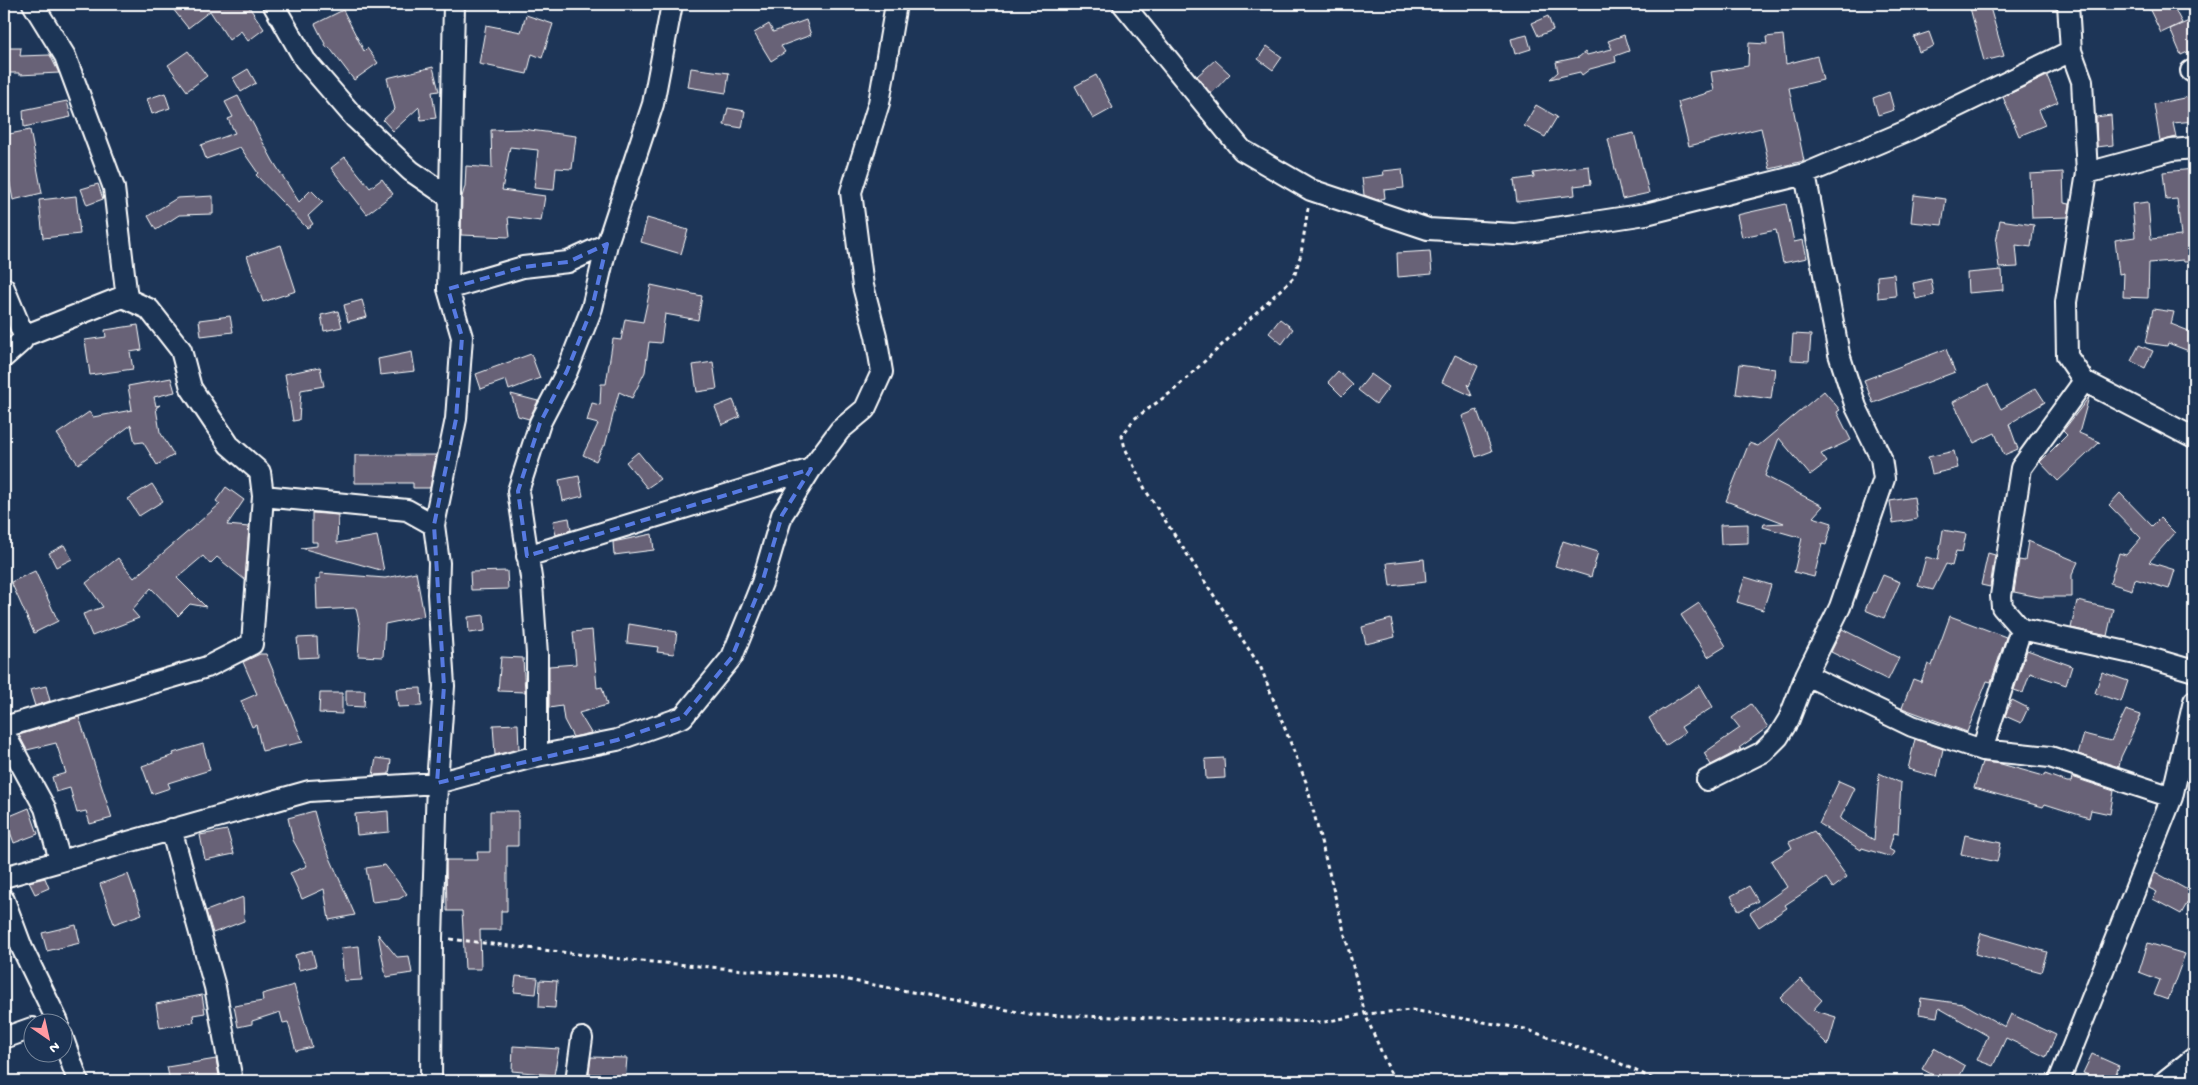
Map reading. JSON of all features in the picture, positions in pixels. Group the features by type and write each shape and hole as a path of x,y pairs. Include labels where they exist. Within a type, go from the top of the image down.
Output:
{"street":[{"path":"33,4 65,56 114,188 128,299"},
{"path":"273,4 306,60 355,118 411,171 449,196"},
{"path":"431,1081 432,938 437,783 444,686 438,594 439,563 434,525 456,419 462,338 448,289 454,4"},
{"path":"537,756 537,654 532,584 518,491 540,423 568,371 592,308 607,244 653,104 672,4"},
{"path":"4,877 309,791 437,783 537,756 617,740 683,716 732,657 762,583 782,515 811,469 840,430 866,409 882,372 876,336 863,286 851,192 879,103 896,4"},
{"path":"1123,4 1242,150 1311,190 1428,229 1515,234 1646,214 1805,174 1908,130 2071,52"},
{"path":"2068,4 2071,52 2082,81 2087,173 2066,302 2067,356 2084,381 2194,438"},
{"path":"2087,173 2172,150 2194,148"},
{"path":"1707,780 1763,752 1778,737 1789,719 1806,675 1840,607 1884,479 1881,458 1853,399 1839,354 1805,174"},
{"path":"448,289 523,268 568,262 607,244"},
{"path":"4,288 24,336"},
{"path":"4,356 24,336 127,295 128,299 149,310 182,350 191,388 228,445 260,472 264,496 252,644 207,667 4,726"},
{"path":"2084,381 2021,468 2001,596 2002,607 2022,629 2136,654 2194,672"},
{"path":"527,556 811,469"},
{"path":"264,496 407,510 434,525"},
{"path":"1982,750 2022,629"},
{"path":"1806,675 1912,726 1982,750 2050,757 2172,798"},
{"path":"2059,1081 2116,934 2172,798 2194,701"},
{"path":"4,732 45,808 60,860"},
{"path":"171,829 215,987 232,1081"},
{"path":"4,900 22,948 51,1012"},
{"path":"4,1038 22,1032"},
{"path":"576,1081 582,1038"},
{"path":"2170,1080 2194,1058"},
{"path":"71,1062 78,1081"}],"path":[{"path":"1311,190 1302,254 1294,277 1173,391 1134,419 1122,436 1125,448 1146,491 1261,668 1306,782 1365,1014 1394,1081"},
{"path":"432,938 629,960 837,978 1035,1016 1324,1022 1365,1014 1412,1010 1524,1029 1608,1058 1658,1081"}],"highlighted area":[{"path":"607,244 592,308 567,371 540,423 518,491 527,556 811,469 782,515 762,583 732,657 683,717 617,740 437,783 444,686 434,525 456,419 462,337 448,289 523,267 568,262"}],"building":[{"path":"169,4 247,4 264,29 248,41 241,31 229,40 210,11 188,28"},
{"path":"1969,4 1989,4 2004,56 1984,61"},
{"path":"2147,4 2172,4 2182,23 2161,33"},
{"path":"343,10 364,51 367,48 378,63 354,80 329,47 327,48 315,24"},
{"path":"526,15 553,24 542,58 532,54 527,74 479,64 486,25 521,32"},
{"path":"1548,16 1553,30 1538,36 1532,23"},
{"path":"2194,19 2194,49 2181,55 2170,29"},
{"path":"806,20 811,35 781,46 785,52 771,61 754,33 769,24 773,32"},
{"path":"1929,32 1934,46 1919,52 1914,37"},
{"path":"1527,35 1531,49 1515,54 1511,39"},
{"path":"1624,35 1629,51 1615,56 1616,62 1590,69 1582,75 1580,72 1550,79 1558,72 1556,62 1579,57 1585,52 1587,55 1612,49 1608,41"},
{"path":"1783,35 1786,64 1817,56 1823,80 1789,88 1804,161 1770,169 1761,128 1689,146 1678,102 1714,91 1711,72 1748,66 1749,43 1767,44 1766,37"},
{"path":"1267,46 1282,57 1273,70 1258,59"},
{"path":"4,48 21,48 20,56 50,55 59,73 19,75 19,73 4,73"},
{"path":"188,51 207,76 187,91 168,65"},
{"path":"1215,60 1230,74 1211,94 1197,76"},
{"path":"433,67 439,91 432,92 436,118 421,120 419,107 393,131 383,120 395,109 387,78"},
{"path":"691,68 729,73 726,93 688,87"},
{"path":"248,69 256,83 241,92 233,78"},
{"path":"1096,75 1113,108 1093,119 1075,86"},
{"path":"2047,76 2058,102 2039,110 2045,125 2019,136 2003,97"},
{"path":"1889,92 1894,110 1878,115 1873,98"},
{"path":"165,93 170,108 152,114 147,99"},
{"path":"238,96 273,161 299,202 311,190 323,202 308,216 313,224 307,228 256,175 258,173 240,147 206,159 201,145 235,133 228,119 233,117 225,102"},
{"path":"2194,96 2194,121 2173,123 2176,137 2160,141 2154,104"},
{"path":"67,101 71,117 24,127 23,110"},
{"path":"1536,105 1557,117 1545,137 1524,126"},
{"path":"728,108 745,111 742,128 724,125"},
{"path":"2111,115 2113,145 2097,147 2096,117"},
{"path":"522,129 576,136 572,169 556,168 554,190 534,188 538,150 510,147 502,190 545,196 541,221 508,217 510,237 461,235 462,197 465,186 466,166 492,168 491,130"},
{"path":"30,130 42,193 13,200 6,163 4,163 4,135"},
{"path":"1634,133 1649,193 1622,199 1608,139"},
{"path":"345,157 370,188 382,179 393,194 367,214 331,168"},
{"path":"1589,166 1591,184 1574,186 1575,195 1517,202 1514,180 1534,177 1533,173"},
{"path":"1402,169 1404,188 1384,190 1385,198 1377,200 1364,195 1362,178 1384,175 1383,171"},
{"path":"2194,169 2194,262 2184,262 2183,260 2149,263 2148,298 2123,297 2124,273 2119,274 2115,240 2135,237 2132,204 2148,202 2151,239 2181,236 2177,199 2166,200 2163,172"},
{"path":"2063,172 2064,203 2070,204 2068,217 2032,218 2030,174"},
{"path":"98,184 103,199 87,205 81,189"},
{"path":"1914,195 1946,199 1942,225 1911,222"},
{"path":"76,196 80,234 43,238 39,200"},
{"path":"213,196 213,214 179,215 156,230 148,216 177,198"},
{"path":"1786,204 1794,242 1803,240 1807,258 1783,263 1776,230 1742,237 1737,215"},
{"path":"647,218 688,230 681,254 641,242"},
{"path":"2000,220 2034,225 2031,247 2016,245 2018,267 1999,268 1996,242"},
{"path":"281,245 296,291 263,302 247,256"},
{"path":"1430,251 1432,274 1398,277 1397,253"},
{"path":"2002,270 2003,290 1968,293 1967,273"},
{"path":"1894,274 1896,296 1878,298 1877,276"},
{"path":"1931,279 1934,295 1916,299 1913,283"},
{"path":"651,285 702,296 698,320 665,314 661,343 649,342 645,372 632,398 619,392 605,446 603,446 596,461 583,455 598,424 587,421 592,403 600,405 601,384 606,384 613,339 621,340 625,319 643,322"},
{"path":"362,300 367,317 348,322 344,305"},
{"path":"2153,309 2174,312 2171,324 2194,333 2194,353 2168,343 2167,346 2146,343"},
{"path":"338,311 342,327 324,331 321,315"},
{"path":"230,316 233,332 201,336 199,320"},
{"path":"1280,319 1293,329 1282,344 1269,333"},
{"path":"138,325 142,350 130,352 133,369 90,375 85,340 106,337 105,330"},
{"path":"1793,334 1811,335 1809,361 1791,360"},
{"path":"2139,345 2153,351 2145,368 2131,361"},
{"path":"1946,349 1955,372 1873,403 1864,380"},
{"path":"412,352 415,371 380,375 378,359"},
{"path":"531,354 540,378 509,390 506,380 481,389 476,374"},
{"path":"1455,355 1478,366 1469,386 1467,384 1472,396 1442,382"},
{"path":"713,362 717,389 697,392 693,365"},
{"path":"1740,364 1775,369 1771,399 1736,394"},
{"path":"320,367 324,386 301,390 299,420 293,421 285,374"},
{"path":"1338,371 1353,385 1342,396 1328,382"},
{"path":"1371,374 1389,387 1376,404 1358,390"},
{"path":"171,378 175,392 154,397 156,406 160,405 156,408 160,432 174,455 157,465 143,442 135,443 131,425 78,464 57,434 89,412 93,417 132,410 128,386"},
{"path":"1988,384 2001,409 2036,388 2045,402 2009,424 2018,449 2004,455 1995,433 1974,443 1953,402"},
{"path":"1824,391 1840,410 1837,412 1851,440 1821,454 1827,462 1810,475 1779,438 1765,476 1823,506 1813,517 1832,523 1826,545 1822,544 1814,577 1794,572 1802,538 1763,527 1764,524 1784,523 1726,501 1749,443 1758,446"},
{"path":"511,394 538,401 529,419 518,416"},
{"path":"2089,397 2079,433 2100,442 2058,481 2040,462 2067,435 2063,431"},
{"path":"733,400 740,417 722,425 715,407"},
{"path":"1477,410 1492,451 1476,457 1462,416"},
{"path":"1954,451 1958,468 1932,474 1928,457"},
{"path":"638,452 660,479 647,488 626,462"},
{"path":"355,455 436,455 430,488 413,488 413,483 355,483"},
{"path":"579,476 583,496 563,501 559,480"},
{"path":"152,484 163,501 139,516 128,499"},
{"path":"226,487 244,500 227,525 249,527 245,580 217,557 210,564 203,556 177,578 206,607 190,604 178,616 151,588 132,610 139,618 92,636 83,614 103,607 86,583 118,558 134,578 220,504 216,501"},
{"path":"2120,493 2152,526 2160,518 2175,533 2149,562 2175,570 2169,589 2135,579 2132,590 2110,583 2119,553 2126,555 2141,538 2109,505"},
{"path":"1914,497 1917,519 1893,523 1890,501"},
{"path":"312,513 338,515 337,543 377,536 384,571 301,548 317,546 317,542 312,542"},
{"path":"569,518 571,530 556,535 553,521"},
{"path":"1748,524 1748,543 1721,544 1720,525"},
{"path":"1943,530 1966,534 1962,552 1956,551 1952,566 1946,564 1933,590 1918,586 1926,557 1938,560"},
{"path":"652,534 654,550 614,555 613,542"},
{"path":"1563,541 1598,552 1591,577 1555,566"},
{"path":"2028,541 2078,562 2072,575 2072,597 2039,597 2014,592 2019,560 2025,561"},
{"path":"64,545 72,559 56,567 49,553"},
{"path":"1988,553 1995,555 1990,587 1981,585"},
{"path":"1424,559 1426,582 1390,586 1387,563"},
{"path":"35,571 58,621 34,633 11,582"},
{"path":"507,571 508,589 471,590 470,572"},
{"path":"416,572 424,616 385,624 383,657 358,656 360,627 356,608 317,610 316,579 320,578 320,573 385,578"},
{"path":"1883,575 1900,582 1884,618 1865,610"},
{"path":"1745,577 1771,585 1763,610 1737,602"},
{"path":"2077,601 2113,609 2107,636 2071,628"},
{"path":"1699,603 1726,646 1708,657 1681,615"},
{"path":"484,615 485,631 469,633 468,617"},
{"path":"1950,616 2006,637 1991,682 1987,681 1967,732 1902,708 1913,679 1921,682 1928,664 1932,666"},
{"path":"1391,619 1395,637 1366,644 1362,627"},
{"path":"629,624 677,632 674,654 657,652 658,647 627,643"},
{"path":"1842,629 1899,658 1888,680 1831,652"},
{"path":"592,630 597,688 602,687 607,705 579,713 591,733 573,737 564,720 562,706 549,708 549,666 576,664 573,632"},
{"path":"317,637 318,657 299,658 297,638"},
{"path":"2027,650 2072,666 2066,685 2030,673 2023,693 2014,690"},
{"path":"260,654 266,654 303,742 262,751 256,725 252,727 241,701 257,694 243,662"},
{"path":"501,657 523,658 525,692 498,691"},
{"path":"2102,672 2128,681 2121,702 2095,693"},
{"path":"1700,685 1713,707 1681,727 1685,733 1665,746 1649,718"},
{"path":"46,686 50,701 35,706 30,690"},
{"path":"421,688 422,706 398,707 396,689"},
{"path":"346,690 365,690 364,707 346,706"},
{"path":"320,693 342,693 342,714 319,713"},
{"path":"2012,700 2028,708 2021,723 2005,716"},
{"path":"1751,704 1768,727 1739,748 1741,749 1711,765 1704,753 1740,728 1732,718"},
{"path":"2126,710 2141,715 2121,757 2119,767 2078,754 2084,734 2111,741"},
{"path":"79,717 112,818 90,824 86,811 77,813 70,788 56,792 52,777 66,773 56,743 27,750 19,735"},
{"path":"518,724 519,749 495,755 493,725"},
{"path":"1915,739 1943,749 1937,777 1908,769"},
{"path":"203,744 210,770 168,783 170,788 152,794 142,766 174,755 173,753"},
{"path":"376,758 391,760 389,774 373,775"},
{"path":"1224,758 1225,778 1206,779 1205,759"},
{"path":"1982,762 2001,764 2044,776 2045,774 2067,782 2071,782 2072,777 2114,791 2110,814 2091,810 2089,818 2045,804 2043,807 1974,788"},
{"path":"1879,773 1901,783 1898,834 1894,833 1889,849 1894,852 1891,857 1862,848 1861,850 1819,824 1839,781 1855,788 1840,819 1874,840"},
{"path":"29,808 38,834 14,843 5,818"},
{"path":"314,811 321,837 355,915 329,920 324,889 302,899 290,873 307,866 293,840 288,818"},
{"path":"388,811 389,832 357,835 355,814"},
{"path":"490,811 518,811 518,846 507,846 507,911 501,911 501,930 480,930 481,969 465,969 462,911 447,911 446,860 478,860 477,852 490,852"},
{"path":"227,830 234,854 205,860 200,835"},
{"path":"1814,831 1847,877 1833,888 1826,878 1785,905 1787,908 1759,927 1750,913 1787,887 1771,861 1792,848 1789,842"},
{"path":"1965,835 2001,843 1997,862 1961,854"},
{"path":"385,865 407,894 399,899 372,902 366,868"},
{"path":"2155,872 2193,893 2181,914 2153,899 2157,892 2149,888"},
{"path":"128,874 142,914 114,924 100,884"},
{"path":"45,878 49,888 35,894 29,882"},
{"path":"1749,886 1758,901 1739,911 1731,896"},
{"path":"243,897 244,921 213,933 206,911"},
{"path":"76,925 80,943 47,951 42,933"},
{"path":"1981,933 2047,952 2041,972 1975,954"},
{"path":"378,934 397,957 409,956 412,973 386,977"},
{"path":"2148,943 2185,954 2168,1000 2154,995 2160,980 2139,972"},
{"path":"359,946 362,980 344,981 341,948"},
{"path":"312,950 316,966 299,970 295,955"},
{"path":"516,976 538,978 536,994 514,992"},
{"path":"1800,979 1822,1000 1813,1010 1836,1017 1828,1045 1780,998"},
{"path":"540,980 557,981 555,1008 539,1007"},
{"path":"294,985 312,1047 296,1051 288,1022 283,1023 280,1012 252,1021 252,1024 238,1027 234,1006 263,1001 262,994"},
{"path":"202,995 205,1013 193,1015 194,1022 160,1028 156,1004"},
{"path":"1921,998 1964,1004 2005,1027 2011,1014 2056,1035 2046,1057 2006,1038 1993,1066 1977,1060 1988,1036 1939,1008 1937,1017 1919,1014"},
{"path":"513,1046 559,1049 554,1075 512,1071"},
{"path":"1934,1048 1965,1066 1957,1081 1944,1081 1922,1069"},
{"path":"2092,1054 2119,1066 2113,1081 2103,1081 2083,1073"},
{"path":"591,1057 627,1058 625,1081 609,1081 610,1074 589,1074"},
{"path":"216,1059 219,1076 198,1081 170,1081 167,1067"}]}
